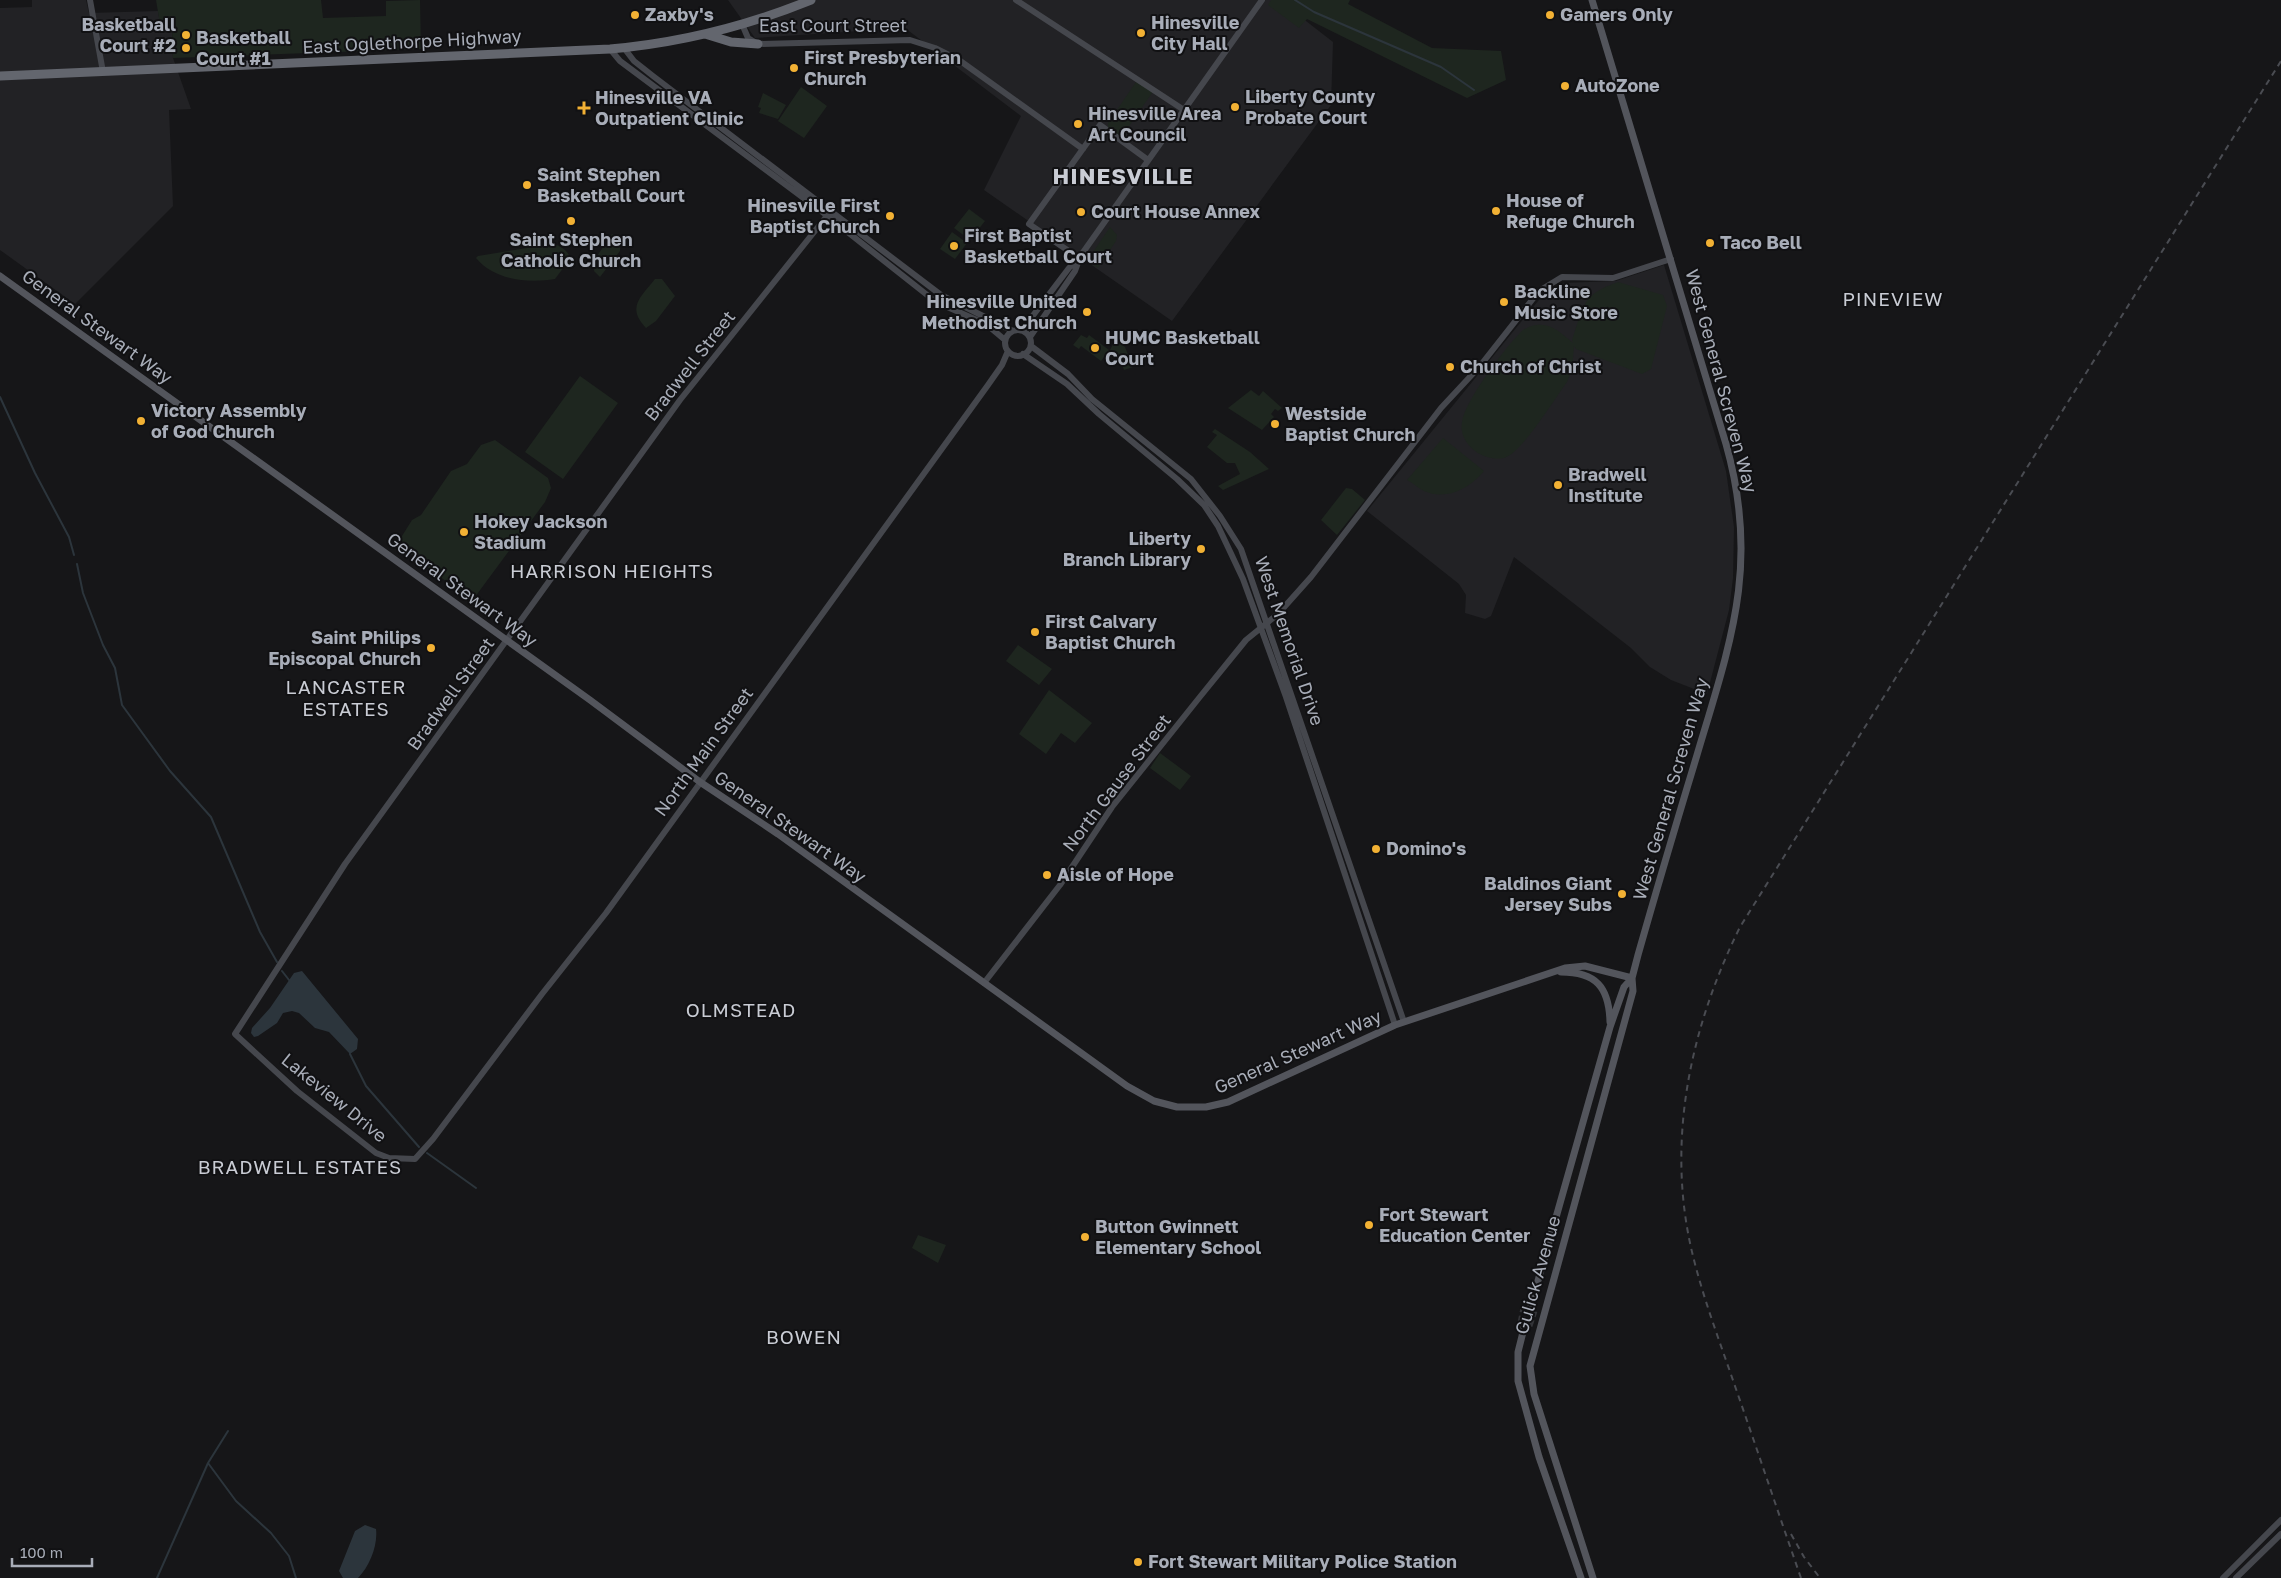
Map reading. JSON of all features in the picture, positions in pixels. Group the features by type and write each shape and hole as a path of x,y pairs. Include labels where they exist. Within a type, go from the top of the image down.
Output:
{"highway":[{"name":"East Oglethorpe Highway","path":"0,76 624,48 705,34 742,24 811,0"},
{"path":"705,34 731,42 758,44"}],"main road":[{"name":"West General Screven Way","path":"1592,0 1671,259 1734,475 1741,523 1741,573 1738,604 1730,642 1632,978"},
{"name":"General Stewart Way","path":"0,276 508,641 700,782 778,834 1138,1093 1160,1104 1187,1108 1206,1107 1228,1102 1394,1026 1553,971 1578,965 1632,978"},
{"path":"1553,971 1578,972 1598,983 1607,998 1610,1027"},
{"path":"1529,1309 1610,1027 1624,987 1632,978"},
{"name":"Gulick Avenue","path":"1593,1578 1534,1394 1530,1366 1633,991 1632,978"},
{"path":"1587,1105 1600,1109"},
{"path":"1525,1326 1518,1352 1518,1381 1539,1457 1581,1578"}],"street":[{"path":"90,0 104,72"},
{"path":"1016,0 1184,110"},
{"path":"1022,330 1069,268 1079,258 1262,0"},
{"name":"East Court Street","path":"742,24 748,38 758,44 910,40 935,48 958,60 1083,148"},
{"path":"624,48 634,61 936,302 986,324 1005,340 1011,353 1024,354 1031,346 1030,337 1075,271 1079,258"},
{"path":"610,49 620,60 828,214 942,295 1012,331 1022,330 1030,337"},
{"path":"1079,258 1029,224 1100,125 1148,160"},
{"name":"Bradwell Street","path":"236,1034 345,864 508,641 680,400 828,214"},
{"name":"North Gause Street","path":"984,984 1060,885 1112,807 1234,655 1259,627 1283,608 1310,577 1441,408 1480,366 1544,286 1555,280 1571,276 1618,277 1671,259"},
{"path":"1005,340 1012,331"},
{"name":"West Memorial Drive","path":"1031,346 1068,374 1092,399 1200,488 1240,549 1267,622 1404,1022"},
{"name":"North Main Street","path":"422,1152 606,913 1011,353"},
{"name":"West Memorial Drive","path":"1024,354 1067,384 1099,414 1177,479 1204,505 1218,526 1232,552 1286,697 1394,1026"},
{"name":"Lakeview Drive","path":"236,1034 297,1091 376,1153 389,1158 415,1159 422,1152"},
{"path":"2223,1578 2281,1520"},
{"path":"2236,1578 2281,1534"}],"shaded area":[{"path":"32,0 86,0 89,13 158,11 161,29 172,30 173,58 191,109 169,110 173,206 75,304 0,250 0,8 32,7"},
{"path":"156,0 321,0 323,18 386,16 386,1 420,0 421,49 173,58 172,30 161,30"},
{"path":"728,0 1279,0 1333,42 1331,105 1172,321 984,190 1021,116 905,28 755,38"},
{"path":"1271,0 1350,0 1348,4 1432,48 1501,51 1506,80 1467,98 1307,19 1299,28 1268,5"},
{"path":"1136,82 1152,90 1152,93 1125,132 1119,135 1108,127 1108,123"},
{"path":"801,87 827,106 804,138 778,121"},
{"path":"763,93 786,105 778,119 759,113 761,108 758,107"},
{"path":"969,209 985,221 970,240 954,228"},
{"path":"1110,227 1117,235 1116,241 1098,268 1087,261"},
{"name":"First Baptist Basketball Court","path":"952,232 967,243 955,259 940,249"},
{"path":"612,234 620,238 620,251 600,277 594,271 597,256"},
{"path":"543,240 560,247 569,255 570,259 555,279 534,281 513,279 493,272 476,258 478,256 527,248"},
{"name":"Bradwell Institute","path":"1664,265 1726,471 1734,527 1733,578 1729,610 1707,694 1671,680 1650,667 1631,648 1514,557 1491,616 1485,619 1465,613 1466,595 1459,584 1367,511 1543,295 1561,283 1616,281"},
{"path":"655,279 662,279 675,296 656,321 646,328 640,321 636,308 641,297"},
{"path":"1618,282 1663,295 1667,306 1651,369 1642,374 1576,349 1574,346 1572,370 1567,382 1520,446 1511,454 1500,459 1485,456 1472,448 1466,442 1462,431 1465,413 1477,389 1513,341 1525,329 1542,325 1557,330 1573,343 1572,340 1582,310 1590,297"},
{"name":"HUMC Basketball Court","path":"1081,335 1087,338 1089,335 1109,350 1101,361 1081,346 1079,349 1073,345"},
{"path":"1115,340 1125,347 1133,367 1124,370 1120,360 1115,362 1110,350"},
{"path":"580,376 618,403 563,479 525,452"},
{"path":"1251,390 1259,396 1263,391 1282,408 1278,411 1275,409 1271,414 1274,417 1262,430 1228,408"},
{"path":"1215,429 1250,452 1269,469 1223,490 1218,486 1240,474 1235,463 1227,463 1207,447 1217,435 1212,432"},
{"path":"1443,438 1484,471 1472,483 1457,491 1449,494 1433,494 1424,491 1407,480"},
{"name":"Hokey Jackson Stadium","path":"495,440 548,478 551,488 545,502 472,601 397,544 412,520 421,515 451,471 467,464 481,445"},
{"path":"1346,488 1352,489 1365,500 1337,535 1321,520"},
{"path":"1018,645 1052,669 1039,685 1006,661"},
{"path":"1049,690 1092,723 1075,743 1061,733 1046,754 1019,734"},
{"path":"1160,753 1191,776 1180,790 1150,768"},
{"path":"302,971 358,1039 357,1049 350,1054 329,1032 315,1028 299,1013 292,1011 283,1013 277,1023 258,1036 254,1037 251,1033 252,1028 270,1008 294,973"},
{"path":"918,1235 946,1245 938,1263 912,1248"},
{"path":"365,1525 376,1529 376,1542 372,1555 366,1568 358,1578 343,1578 339,1571 355,1531"}],"waterway":[{"path":"1295,0 1314,12 1441,67 1474,90"},
{"path":"0,397 35,473 69,537 74,555"},
{"path":"77,564 83,593 103,645 115,668 122,705 170,771 211,817 260,932 277,962"},
{"path":"282,971 289,980"},
{"path":"350,1054 366,1086 419,1147"},
{"path":"427,1153 476,1188"},
{"path":"157,1578 208,1463 228,1431"},
{"path":"208,1463 236,1501 271,1533 289,1556 296,1578"}],"tunnel":[{"path":"1521,1323 1524,1308"},
{"path":"1529,1326 1534,1311"}],"railway":[{"path":"1801,1578 1707,1306 1697,1273 1685,1214 1682,1129 1687,1087 1708,1005 1722,966 1740,927 2281,61"},
{"path":"1791,1534 1804,1557 1820,1578"}],"place":[{"name":"Zaxby's","path":"635,15"},
{"name":"Gamers Only","path":"1550,15"},
{"name":"Hinesville City Hall","path":"1141,33"},
{"name":"Basketball Court #2","path":"186,35"},
{"name":"Basketball Court #1","path":"186,48"},
{"name":"First Presbyterian Church","path":"794,68"},
{"name":"AutoZone","path":"1565,86"},
{"name":"Liberty County Probate Court","path":"1235,107"},
{"name":"Hinesville VA Outpatient Clinic","path":"584,108"},
{"name":"Hinesville Area Art Council","path":"1078,124"},
{"name":"Saint Stephen Basketball Court","path":"527,185"},
{"name":"House of Refuge Church","path":"1496,211"},
{"name":"Court House Annex","path":"1081,212"},
{"name":"Hinesville First Baptist Church","path":"890,216"},
{"name":"Saint Stephen Catholic Church","path":"571,221"},
{"name":"Taco Bell","path":"1710,243"},
{"name":"First Baptist Basketball Court","path":"954,246"},
{"name":"Backline Music Store","path":"1504,302"},
{"name":"Hinesville United Methodist Church","path":"1087,312"},
{"name":"HUMC Basketball Court","path":"1095,348"},
{"name":"Church of Christ","path":"1450,367"},
{"name":"Victory Assembly of God Church","path":"141,421"},
{"name":"Westside Baptist Church","path":"1275,424"},
{"name":"Bradwell Institute","path":"1558,485"},
{"name":"Hokey Jackson Stadium","path":"464,532"},
{"name":"Liberty Branch Library","path":"1201,549"},
{"name":"First Calvary Baptist Church","path":"1035,632"},
{"name":"Saint Philips Episcopal Church","path":"431,648"},
{"name":"Domino's","path":"1376,849"},
{"name":"Aisle of Hope","path":"1047,875"},
{"name":"Baldinos Giant Jersey Subs","path":"1622,894"},
{"name":"Fort Stewart Education Center","path":"1369,1225"},
{"name":"Button Gwinnett Elementary School","path":"1085,1237"},
{"name":"Fort Stewart Military Police Station","path":"1138,1562"}],"district":[{"name":"HINESVILLE","path":"1123,176"},
{"name":"PINEVIEW","path":"1893,299"},
{"name":"HARRISON HEIGHTS","path":"612,571"},
{"name":"LANCASTER ESTATES","path":"346,698"},
{"name":"OLMSTEAD","path":"741,1010"},
{"name":"BRADWELL ESTATES","path":"300,1167"},
{"name":"BOWEN","path":"804,1337"}]}
